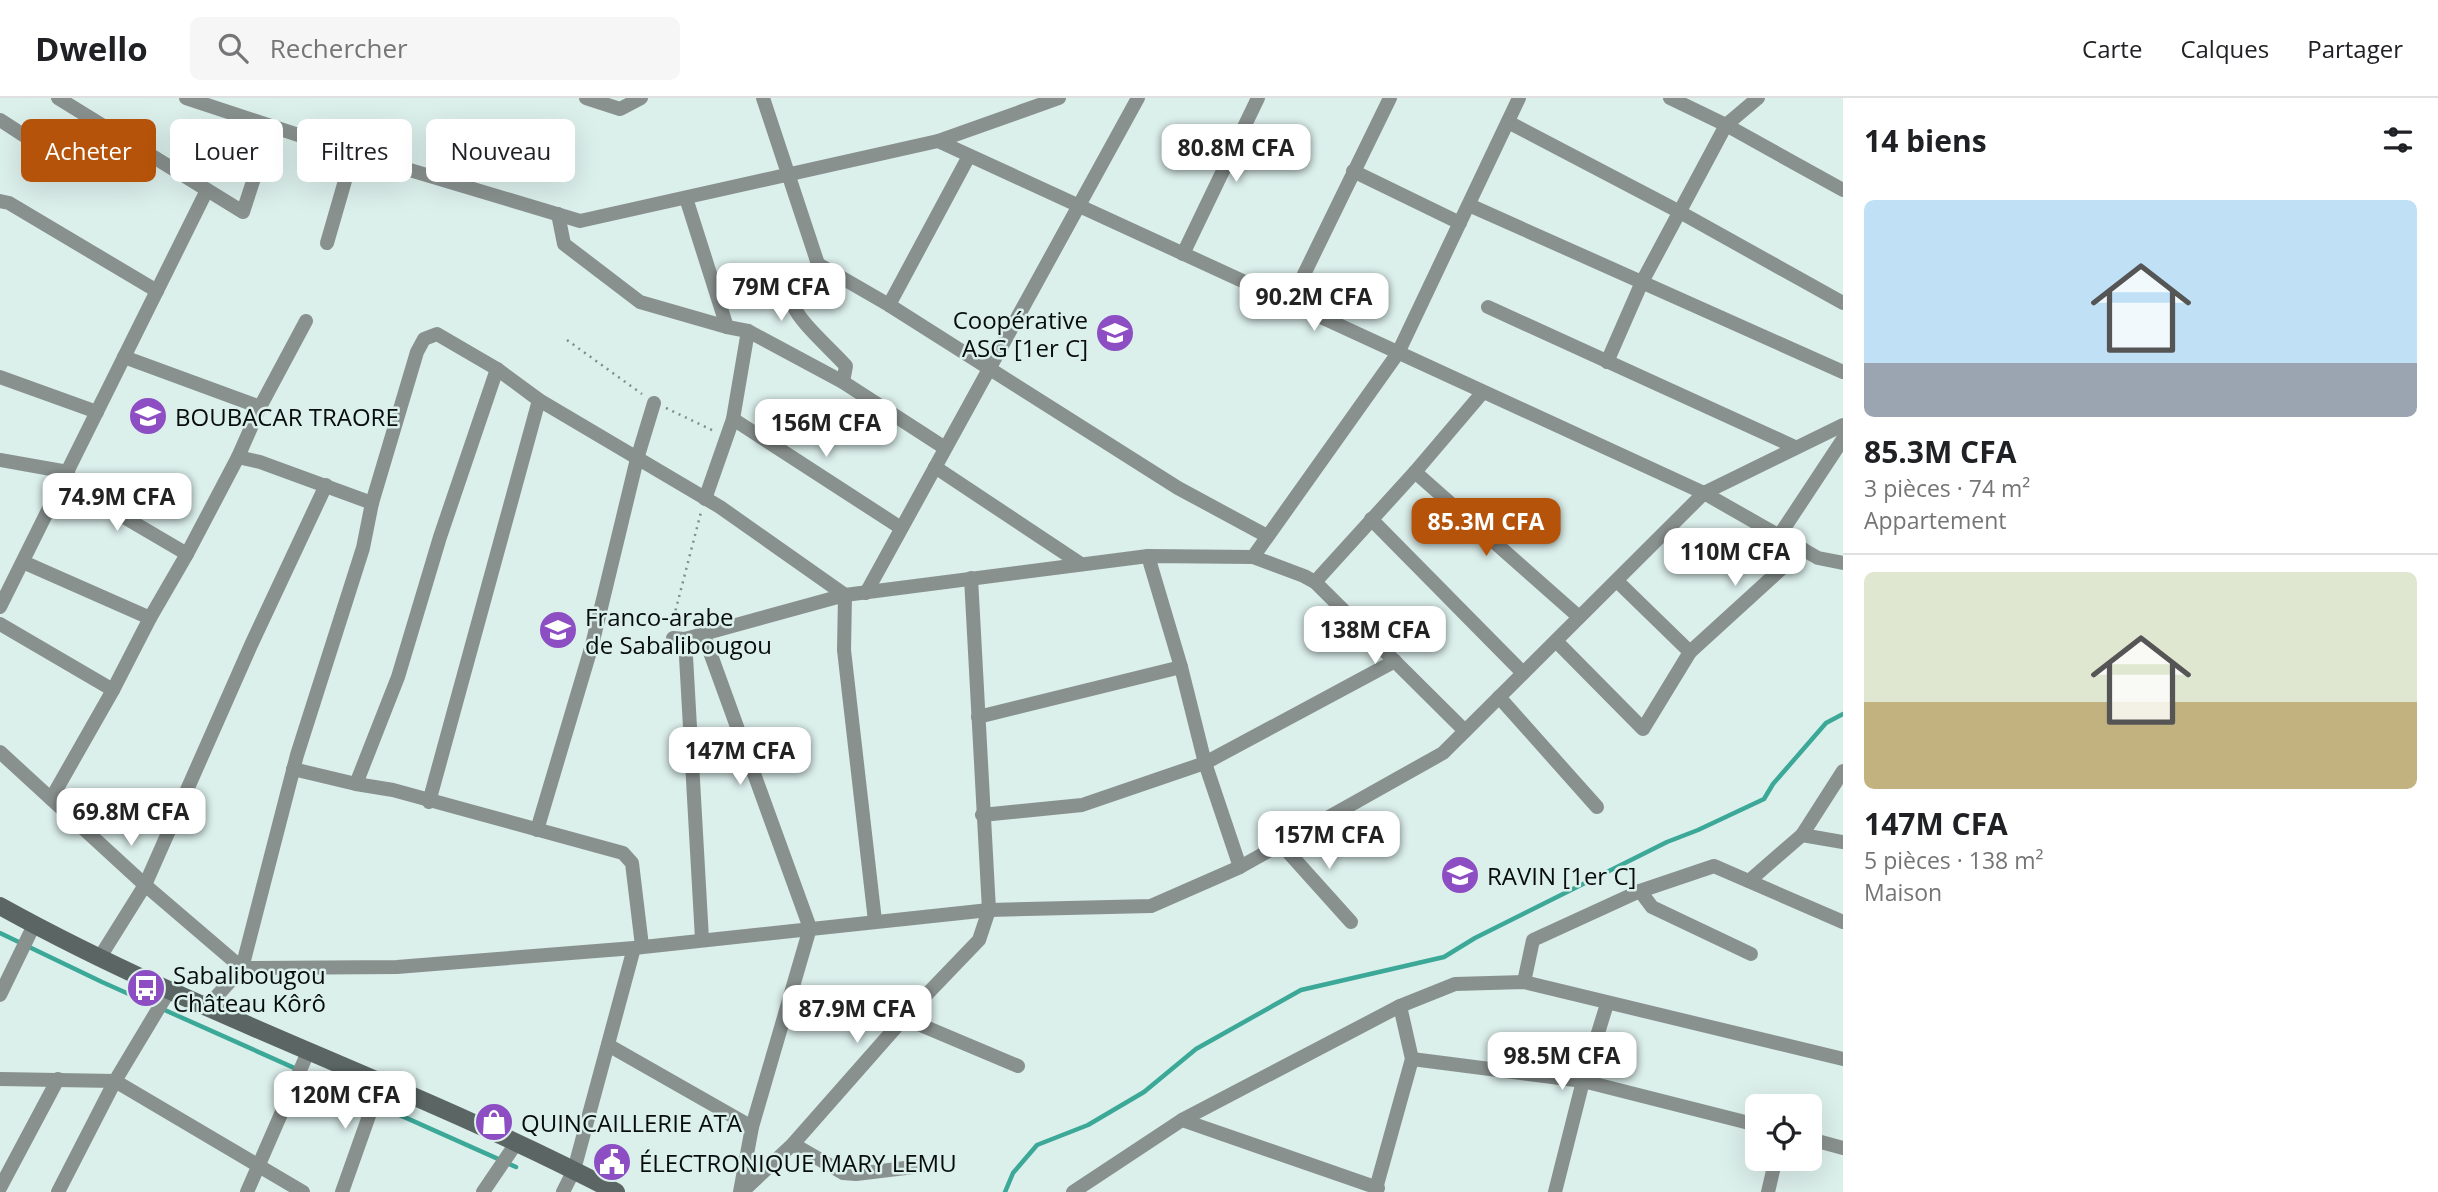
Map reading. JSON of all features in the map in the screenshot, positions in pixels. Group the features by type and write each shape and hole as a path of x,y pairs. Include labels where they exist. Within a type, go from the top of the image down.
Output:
{"main road":[{"path":"0,906 169,991 517,1142 616,1192"}],"street":[{"path":"58,98 243,212 253,182"},
{"path":"186,98 250,119"},
{"path":"586,98 620,109 641,98"},
{"path":"764,98 818,264 889,305 1178,488 1267,536"},
{"path":"412,171 580,221 938,141 1059,98"},
{"path":"866,593 1138,98"},
{"path":"1183,254 1258,98"},
{"path":"1290,303 1390,98"},
{"path":"1253,557 1398,353 1519,98"},
{"path":"1670,98 1726,125 1843,190"},
{"path":"1607,362 1642,282 1726,125 1758,98"},
{"path":"0,120 21,134"},
{"path":"1508,122 1678,211 1843,303"},
{"path":"938,141 1704,493 1818,558 1843,563"},
{"path":"889,305 969,156"},
{"path":"1353,171 1460,223"},
{"path":"327,243 345,182"},
{"path":"0,607 207,190"},
{"path":"686,198 727,327"},
{"path":"0,201 9,203 157,291"},
{"path":"1469,205 1843,372"},
{"path":"558,214 564,244 640,302 748,331 843,382 945,448"},
{"path":"818,264 793,305 798,317 846,366 843,382"},
{"path":"1488,307 1796,447"},
{"path":"51,799 187,554 306,321"},
{"path":"705,499 733,419 748,331"},
{"path":"207,1007 242,968 293,769 363,548 372,503 417,352 424,339 437,334 497,369 539,400 705,499 845,595"},
{"path":"124,357 260,407"},
{"path":"356,784 398,677 440,537 497,369"},
{"path":"0,377 97,412"},
{"path":"1315,582 1483,392"},
{"path":"429,802 539,400"},
{"path":"537,830 592,645 637,459 654,403"},
{"path":"733,419 901,528"},
{"path":"0,752 145,885 242,968 397,967 638,947 989,910 1151,906 1240,867 1443,753 1704,493 1843,425"},
{"path":"1779,536 1843,439"},
{"path":"238,457 260,461 372,503"},
{"path":"0,460 64,478 187,554"},
{"path":"935,467 1081,564"},
{"path":"1415,472 1579,617"},
{"path":"100,957 145,885 251,645 326,485"},
{"path":"1371,519 1523,673"},
{"path":"1556,641 1643,729 1690,652 1803,550"},
{"path":"1148,556 1181,667 1205,763 1240,867"},
{"path":"702,939 679,638 703,634 845,595 1148,556 1253,557 1315,582 1465,731"},
{"path":"23,562 150,618"},
{"path":"741,1192 793,1144 904,1018 979,940 989,910 971,578"},
{"path":"1617,581 1690,652"},
{"path":"845,595 844,650 875,922"},
{"path":"0,624 113,690"},
{"path":"703,634 810,928 752,1127 741,1192"},
{"path":"982,815 1082,805 1205,763 1395,661"},
{"path":"978,717 1181,667"},
{"path":"1499,697 1597,807"},
{"path":"293,769 393,790 623,853 632,863 638,947 574,1170 563,1192"},
{"path":"1749,881 1802,835 1843,771"},
{"path":"1802,835 1843,842"},
{"path":"1280,843 1351,922"},
{"path":"1524,982 1533,940 1640,891 1714,866 1843,922"},
{"path":"1640,891 1652,907 1751,954"},
{"path":"0,995 34,925"},
{"path":"1073,1192 1182,1119 1400,1006 1455,984 1524,982 1843,1059"},
{"path":"58,1192 116,1081 169,991"},
{"path":"1555,1192 1583,1081 1607,1004"},
{"path":"1182,1119 1376,1190 1412,1059 1400,1006"},
{"path":"904,1018 1018,1066"},
{"path":"608,1045 752,1127"},
{"path":"247,1192 307,1052"},
{"path":"1412,1059 1583,1081 1745,1122"},
{"path":"0,1079 116,1081 303,1192"},
{"path":"0,1188 58,1079"},
{"path":"342,1192 381,1082"},
{"path":"483,1192 517,1142"},
{"path":"1822,1142 1843,1148"},
{"path":"793,1144 843,1173 856,1174 922,1166"},
{"path":"1768,1192 1773,1171"}],"path":[{"path":"679,638 670,631 705,499"}],"waterway":[{"path":"1005,1192 1013,1173 1037,1145 1088,1125 1144,1092 1196,1049 1301,990 1444,957 1475,938 1667,842 1764,799 1773,784 1826,723 1843,714"},
{"path":"0,933 102,982 516,1167"}],"place":[{"name":"Coopérative ASG [1er C]","path":"1115,333"},
{"name":"BOUBACAR TRAORE","path":"148,416"},
{"name":"Franco-arabe de Sabalibougou","path":"558,630"},
{"name":"RAVIN [1er C]","path":"1460,875"},
{"name":"Sabalibougou Château Kôrô","path":"146,988"},
{"name":"QUINCAILLERIE ATA","path":"494,1122"},
{"name":"ÉLECTRONIQUE MARY LEMU","path":"612,1162"}]}
